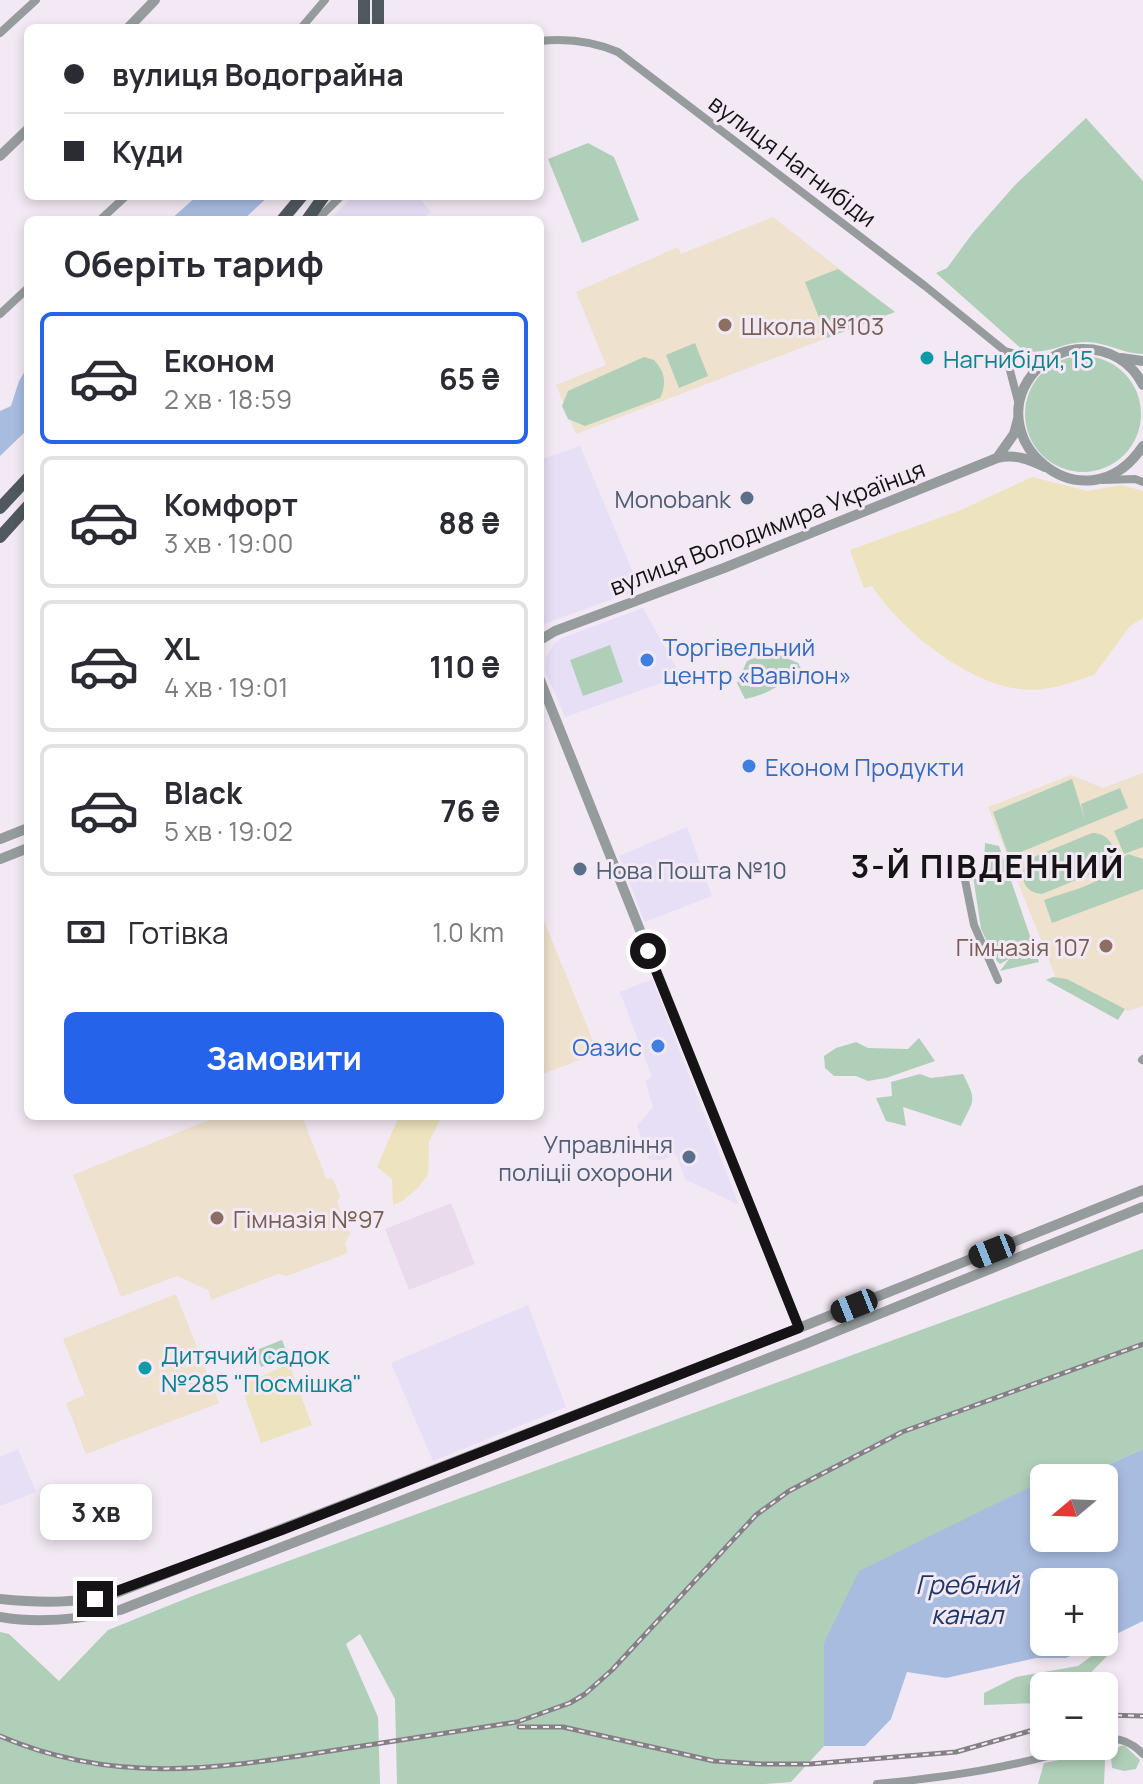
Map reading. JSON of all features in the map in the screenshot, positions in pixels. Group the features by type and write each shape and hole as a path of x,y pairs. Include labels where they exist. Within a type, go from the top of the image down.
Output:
{"main road":[{"path":"364,0 364,24"},
{"path":"378,0 378,24"},
{"path":"285,216 299,200"},
{"path":"0,508 24,482"},
{"path":"0,537 24,510"}],"street":[{"path":"0,33 36,0"},
{"path":"132,24 155,0"},
{"path":"304,24 325,0"},
{"name":"вулиця Нагнибіди","path":"544,41 596,43 618,52 925,286 1005,351 1045,362"},
{"path":"0,156 24,133"},
{"path":"104,216 122,200"},
{"path":"321,216 337,200"},
{"path":"0,314 24,292"},
{"path":"997,458 1014,434 1024,389 1045,362 1059,353 1076,349 1093,349 1143,361"},
{"path":"1005,351 1019,405 1022,434 1027,447 1045,467"},
{"path":"1119,357 1130,366 1143,385"},
{"path":"1103,480 1126,467 1143,446"},
{"name":"вулиця Володимира Українця","path":"546,632 724,568 997,458 1008,455 1023,458 1073,479 1103,480"},
{"path":"1103,480 1135,479 1143,482"},
{"path":"544,690 805,1344"},
{"path":"0,839 24,830"},
{"path":"0,859 24,850"},
{"path":"965,880 974,925 998,980"},
{"path":"0,1599 78,1601 116,1593 799,1328 1143,1190"},
{"path":"0,1617 19,1620 77,1618 120,1610 805,1344 1143,1207"},
{"path":"1118,1740 1135,1746 1143,1754"},
{"path":"877,1784 978,1771 1031,1760"}],"shaded area":[{"path":"350,200 421,200 431,212 426,216 333,216"},
{"name":"Школа №103","path":"773,217 895,312 576,434 556,385 606,365 576,292 678,247 681,254"},
{"path":"580,446 640,589 544,624 544,459"},
{"path":"643,608 681,676 565,717 546,673 546,657 554,644 562,638"},
{"path":"1143,773 1143,1006 1128,1011 1067,979 1056,978 988,807 1071,775 1103,788"},
{"path":"687,827 712,896 645,922 619,856"},
{"path":"544,921 598,1053 544,1073"},
{"path":"652,979 739,1205 685,1179 676,1154 662,1160 650,1160 637,1126 653,1107 645,1081 652,1077 620,992"},
{"name":"Гімназія №97","path":"209,1120 304,1120 326,1178 333,1179 340,1196 337,1202 350,1234 345,1243 348,1253 287,1276 278,1274 211,1300 208,1290 177,1276 121,1297 73,1175"},
{"path":"451,1203 475,1264 409,1290 385,1229"},
{"path":"176,1294 219,1403 86,1454 66,1403 85,1395 63,1339"},
{"path":"528,1305 566,1407 433,1461 391,1363"},
{"path":"18,1449 36,1492 0,1506 0,1457"}],"green space":[{"path":"1086,118 1143,181 1143,354 1086,342 1041,351 1024,351 936,273 947,268 1015,185"},
{"path":"588,143 614,157 639,220 582,243 548,159"},
{"path":"838,269 895,312 827,338 805,282"},
{"path":"695,343 708,376 679,388 666,355"},
{"path":"1083,356 1105,361 1124,373 1136,392 1141,414 1136,436 1124,455 1105,467 1083,472 1061,467 1042,455 1030,436 1025,414 1030,392 1042,373 1061,361"},
{"path":"644,357 654,360 663,373 664,387 660,398 585,426 568,419 562,406 568,391"},
{"path":"610,645 623,682 583,696 570,660"},
{"path":"771,651 798,663 802,670 782,684 745,699 737,683 747,661"},
{"path":"1072,779 1085,820 1081,804 1120,788 1128,808 1009,857 993,812"},
{"path":"1143,818 1143,847 1124,854 1114,831"},
{"path":"1092,833 1105,837 1111,843 1114,858 1108,867 1042,894 1028,888 1022,874 1029,859"},
{"path":"985,843 999,846 1039,962 1000,971 1009,959 1000,964 996,960 996,950 991,950 981,929 973,876 983,886"},
{"path":"1128,854 1143,859 1143,889 1052,923 1044,900 1103,878"},
{"path":"1053,977 1067,979 1125,1009 1118,1020 1046,980"},
{"path":"919,1038 935,1061 886,1078 868,1081 856,1076 834,1076 825,1068 824,1056 836,1048 856,1042 868,1048 908,1049"},
{"path":"920,1074 931,1078 963,1074 972,1101 961,1126 903,1107 906,1126 886,1121 876,1098 892,1096 891,1082"},
{"path":"1143,1249 1143,1449 1109,1464 1030,1464 1030,1488 824,1643 824,1746 791,1782 397,1784 395,1699 360,1634 346,1644 378,1717 380,1784 0,1784 0,1632 9,1634 59,1681 108,1630 195,1595"},
{"path":"282,1340 288,1356 261,1367 254,1351"},
{"path":"121,1494 127,1509 101,1520 95,1505"},
{"path":"1092,1656 1107,1656 1092,1672 1044,1672 1078,1666"},
{"path":"1030,1675 1030,1703 984,1705 984,1693 1016,1677"},
{"path":"1124,1745 1140,1760 1136,1769 1124,1771 1112,1768 1111,1760 1118,1760 1118,1747"},
{"path":"1105,1760 1104,1784 1038,1784 1044,1763"}],"sand":[{"path":"1032,477 1088,491 1122,485 1143,491 1143,618 1130,626 1094,675 1034,690 1011,688 988,681 942,656 902,622 872,586 864,588 850,550 961,510"},
{"path":"397,1120 440,1120 429,1142 428,1174 418,1188 402,1201 393,1205 392,1179 377,1167"},
{"path":"289,1364 312,1425 261,1443 241,1385"}],"water":[{"path":"192,200 265,200 247,216 174,216"},
{"path":"24,373 24,433 0,456 0,411 11,406"},
{"name":"Гребний канал","path":"1143,1449 1143,1621 1118,1633 1118,1568 1030,1568 1030,1656 1070,1656 1036,1658 946,1678 907,1672 891,1719 865,1746 824,1746 824,1643 859,1571 1030,1487 1030,1552 1118,1552 1118,1464 1109,1464"}],"railway":[{"path":"0,1736 82,1761 163,1769 287,1758 517,1722 570,1703 585,1694 612,1670 756,1515 789,1491 902,1432 1143,1344"},
{"path":"1118,1715 1143,1716"},
{"path":"519,1727 563,1727 714,1761 760,1764 810,1764 956,1752 1030,1731"}],"place":[{"name":"Школа №103","path":"725,325"},
{"name":"Нагнибіди, 15","path":"927,358"},
{"name":"Monobank","path":"747,498"},
{"name":"Торгівельний центр «Вавілон»","path":"647,660"},
{"name":"Економ Продукти","path":"749,766"},
{"name":"Нова Пошта №10","path":"580,869"},
{"name":"Гімназія 107","path":"1106,946"},
{"name":"Оазис","path":"658,1046"},
{"name":"Управлiння полiцii охорони","path":"689,1157"},
{"name":"Гімназія №97","path":"217,1218"},
{"name":"Дитячий садок №285 \"Посмішка\"","path":"145,1368"}],"district":[{"name":"3-Й ПІВДЕННИЙ","path":"988,866"}],"route":[{"path":"95,1599 282,1530 799,1328 648,951"}]}
